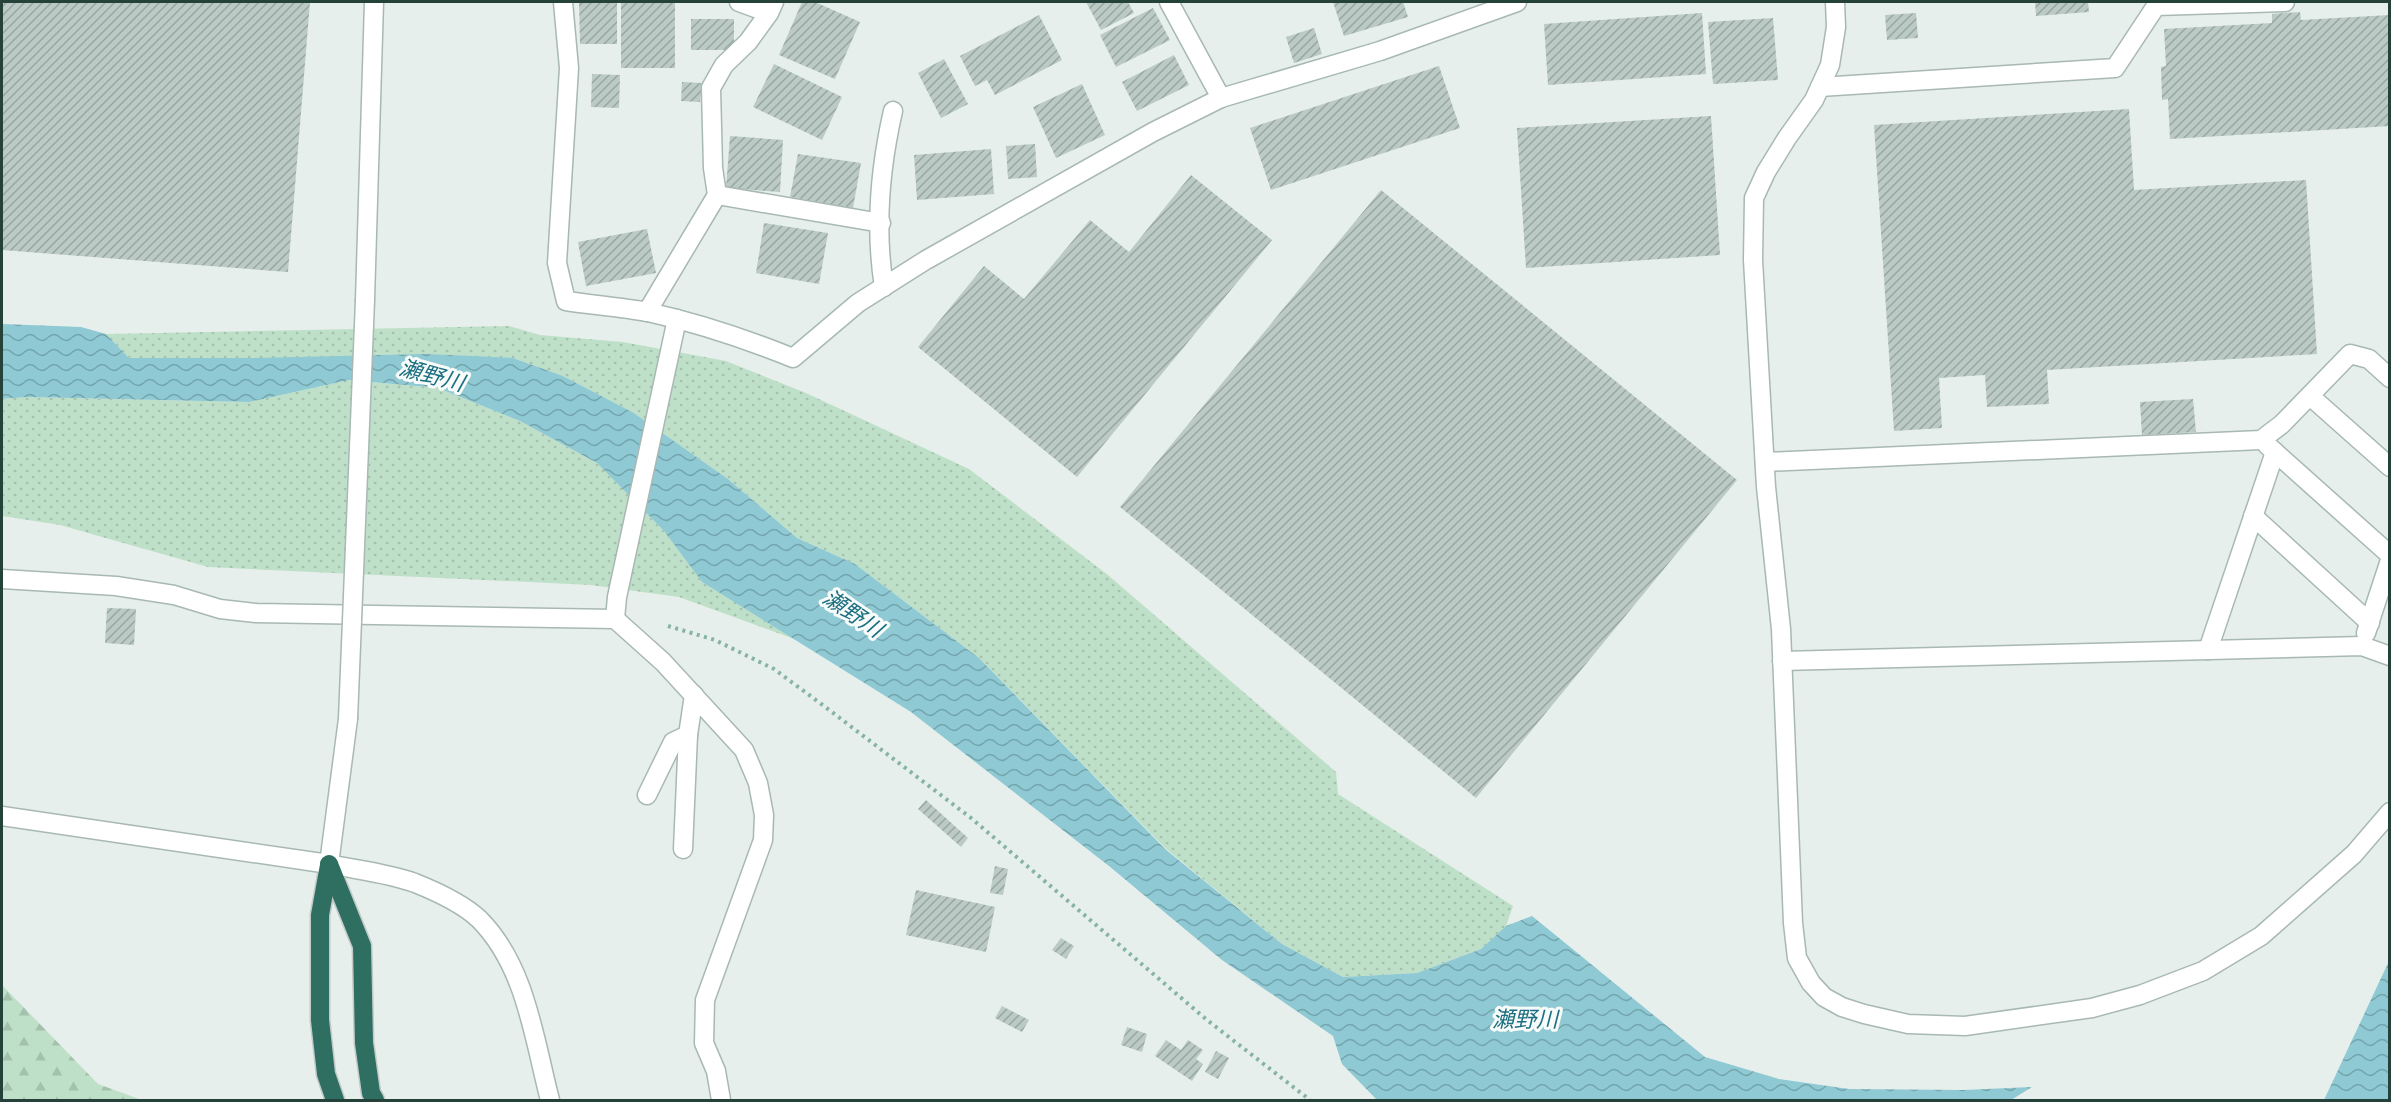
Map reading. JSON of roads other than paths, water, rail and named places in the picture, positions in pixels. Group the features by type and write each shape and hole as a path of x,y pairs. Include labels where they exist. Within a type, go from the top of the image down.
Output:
{"highway":[{"path":"329,864 320,915 320,1020 326,1074 335,1101"},
{"path":"329,864 362,946 363,1043 371,1093 375,1101"}],"street":[{"path":"329,864 348,719 374,2"},
{"path":"563,2 569,68 557,263 566,301 647,312 674,325 750,341 793,358 858,303 935,255 1143,138 1221,98 1380,51 1517,2"},
{"path":"647,312 717,195 713,168 711,88 724,65 748,42 772,7 739,2"},
{"path":"1169,2 1221,98"},
{"path":"1835,2 1836,27 1830,65 1814,100 1786,138 1754,198 1753,260 1765,462 1782,661 1793,923 1797,958 1811,983 1824,997 1842,1007 1908,1024 1965,1026 2092,1008 2140,995 2203,971 2261,936 2354,854 2390,812"},
{"path":"1820,87 2115,68 2156,6 2286,2"},
{"path":"884,287 879,254 880,223 887,139 893,111"},
{"path":"717,195 880,223"},
{"path":"615,619 617,597 674,325"},
{"path":"1765,462 2261,440 2282,424 2350,354 2369,359 2390,378"},
{"path":"2310,396 2390,467"},
{"path":"2261,440 2390,557 2362,646"},
{"path":"2208,650 2275,452"},
{"path":"2253,516 2370,623"},
{"path":"2,579 116,586 174,595 220,609 256,613 615,619 663,663 744,750 758,783 764,815 763,840 705,1000 704,1043 716,1071 721,1101"},
{"path":"1782,661 2362,646 2390,657"},
{"path":"683,849 689,761 688,735 694,695"},
{"path":"647,795 673,742 688,735"},
{"path":"2,816 329,864 414,883 448,899 478,918 504,950 522,990 550,1101"}],"water":[{"name":"瀬野川","path":"2,324 81,327 106,334 129,358 426,354 513,358 563,376 634,413 728,479 797,538 855,564 979,658 1165,849 1282,944 1343,977 1417,973 1481,949 1506,926 1532,916 1705,1057 1779,1079 1849,1089 1964,1090 2032,1087 2011,1100 1377,1100 1342,1064 1333,1036 1222,960 1109,866 911,712 702,582 664,531 597,463 520,421 438,388 349,380 249,402 27,397 2,399"},
{"path":"2389,961 2389,1100 2324,1100"}]}
